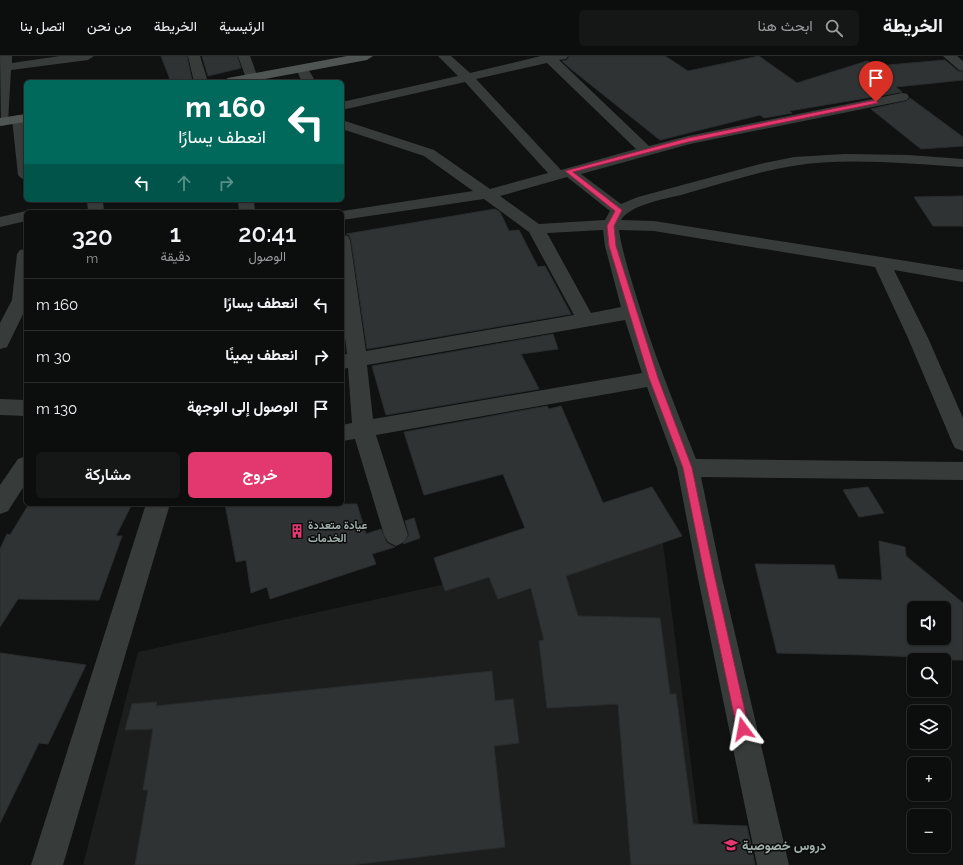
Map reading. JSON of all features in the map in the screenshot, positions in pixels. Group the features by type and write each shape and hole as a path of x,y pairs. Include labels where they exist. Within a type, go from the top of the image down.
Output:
{"main road":[{"path":"240,80 367,56"},
{"path":"1,122 22,118"}],"street":[{"path":"1,122 3,64 88,56"},
{"path":"194,56 200,80"},
{"path":"244,56 252,78"},
{"path":"444,56 563,173 615,218"},
{"path":"949,56 963,67"},
{"path":"344,106 553,57 646,151"},
{"path":"302,69 308,80"},
{"path":"344,215 488,194 688,140 902,97"},
{"path":"22,118 24,146"},
{"path":"344,125 429,153 536,228 586,320"},
{"path":"615,218 644,200 765,167 794,161 853,158 908,159 962,165"},
{"path":"0,222 24,216"},
{"path":"615,218 613,246 632,312 654,378 688,468 710,578 773,865"},
{"path":"536,228 615,218 654,226 963,276"},
{"path":"881,262 918,338 963,442"},
{"path":"344,270 350,361 363,429 396,535"},
{"path":"0,342 21,300 24,272"},
{"path":"350,361 632,312"},
{"path":"344,433 654,378"},
{"path":"0,407 24,408"},
{"path":"0,504 24,468"},
{"path":"688,468 963,471"},
{"path":"47,865 157,506"}],"shaded area":[{"path":"662,536 704,865 83,865 138,652"}],"building":[{"path":"161,56 187,56 192,80 170,80"},
{"path":"202,56 237,56 241,68 208,76"},
{"path":"569,56 665,56 688,71 759,56 797,83 867,61 877,66 945,60 958,71 963,72 963,80 896,87 902,92 789,111 792,113 764,118 760,115 660,140 562,61 567,60"},
{"path":"910,98 963,137 963,146 921,149 871,109 907,101"},
{"path":"963,196 963,226 933,226 914,197"},
{"path":"495,209 500,212 509,231 519,230 538,267 545,266 571,314 367,349 351,240 349,235 346,234"},
{"path":"553,334 558,349 521,354 539,389 386,415 372,366"},
{"path":"547,406 549,409 561,406 603,503 652,487 682,536 566,576 578,616 660,618 670,694 676,694 693,824 747,826 755,865 631,865 618,704 547,708 539,641 544,640 531,588 498,599 489,577 445,591 434,558 525,528 503,474 424,495 404,432"},
{"path":"868,487 884,513 859,517 843,490"},
{"name":"عيادة متعددة الخدمات","path":"344,504 357,504 366,534 381,529 387,543 395,547 372,554 376,564 270,599 267,587 251,593 246,560 236,562 225,506 344,506"},
{"path":"28,506 131,506 116,536 122,536 99,600 18,599 0,627 0,549 7,534 10,535"},
{"path":"414,518 420,538 403,544 409,535 405,521"},
{"path":"879,541 905,547 906,556 963,603 963,660 951,660 951,653 907,653 907,656 777,653 755,564 834,565 838,579 882,580"},
{"path":"0,653 86,665 48,744 39,743 0,823"},
{"path":"492,671 495,701 513,699 519,743 494,746 505,847 351,865 135,865 148,790 143,790 153,729 125,730 132,704 157,702 156,706"}],"place":[{"name":"عيادة متعددة الخدمات","path":"297,531"},
{"name":"دروس خصوصية","path":"731,845"}],"route":[{"path":"743,729 688,468 654,378 632,312 613,246 610,226 619,210 568,171 688,140 876,102"}]}
